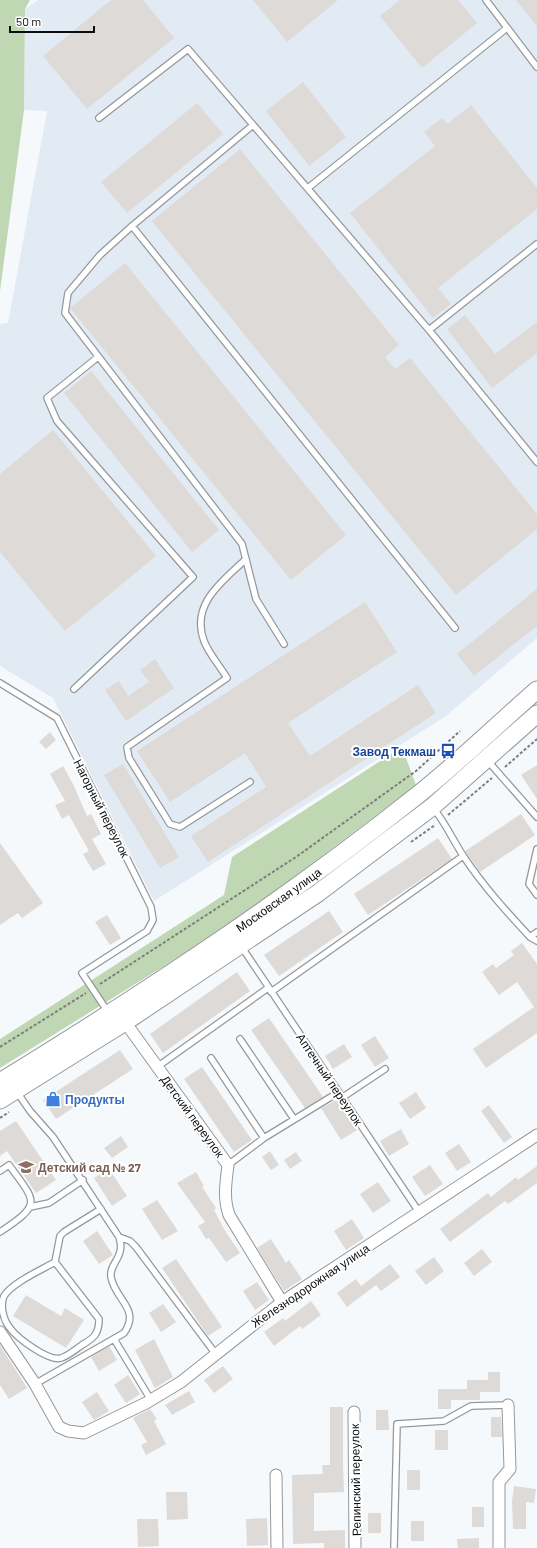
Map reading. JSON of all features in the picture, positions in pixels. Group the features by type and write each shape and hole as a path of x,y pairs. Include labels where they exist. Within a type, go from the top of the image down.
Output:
{"main road":[{"name":"Московская улица","path":"0,1100 6,1080 232,933 309,878 420,793 537,690"},
{"name":"Московская улица","path":"6,1080 124,1022 241,946 318,893 432,807 537,714"}],"street":[{"name":"Детский переулок","path":"124,1022 228,1165 225,1192 226,1205 229,1215 282,1302"},
{"name":"Железнодорожная улица","path":"35,1384 59,1427 68,1432 84,1433 152,1400 181,1382 282,1302 537,1135"},
{"path":"0,1332 35,1384"},
{"path":"499,1548 499,1482 510,1469 508,1405"},
{"name":"Репинский переулок","path":"354,1412 355,1548"},
{"path":"276,1475 277,1548"}],"lane":[{"path":"486,0 537,67"},
{"path":"308,188 507,28"},
{"path":"99,118 188,49 429,330 537,462"},
{"path":"253,125 132,226 100,255 68,293 65,313 242,544 256,599 284,644"},
{"path":"132,226 455,628"},
{"path":"429,330 537,244"},
{"path":"74,689 193,577 57,421 47,398 98,357"},
{"path":"246,559 210,593 201,616 204,640 227,678 127,748 129,758 170,824 180,827 250,782"},
{"name":"Нагорный переулок","path":"0,683 57,718 151,907 153,920 147,931 82,973 92,989"},
{"path":"486,760 535,811 537,817"},
{"path":"432,807 443,820 463,856 488,892 530,937 537,941"},
{"path":"537,849 530,884 537,895"},
{"path":"157,1067 463,856"},
{"path":"530,937 537,932"},
{"name":"Аптечный переулок","path":"241,946 419,1212"},
{"path":"92,989 109,1014"},
{"path":"240,1039 294,1119"},
{"path":"211,1058 264,1138"},
{"path":"343,1097 385,1069"},
{"path":"6,1080 30,1111 53,1137 120,1237 122,1245 121,1254 111,1276 114,1287 128,1309 130,1320 124,1333 35,1384"},
{"path":"228,1165 264,1138 339,1092"},
{"path":"0,1171 9,1165 31,1195 30,1207 23,1216 0,1232"},
{"path":"30,1207 49,1203 83,1180"},
{"path":"55,1262 100,1320 99,1329 95,1337 61,1358 51,1358 43,1354 10,1329 6,1322 2,1305 4,1297 11,1289 55,1262 60,1236 64,1232 102,1209"},
{"path":"120,1237 130,1241 136,1247 216,1353"},
{"path":"114,1339 152,1400"},
{"path":"394,1548 397,1424 444,1421 471,1406 508,1405"}],"path":[{"path":"0,1047 296,856 416,771 460,731"}],"shaded area":[{"name":"Завод Текмаш","path":"38,0 537,0 537,638 446,716 154,901 53,698 0,666 0,324 8,323 47,111 24,110 25,9"}],"green space":[{"path":"0,0 30,0 25,9 24,110 0,291"},
{"path":"402,747 416,785 235,922 0,1068 0,1039 224,895 232,857"}],"building":[{"path":"111,0 143,0 174,38 87,109 43,56"},
{"path":"253,0 338,0 287,42"},
{"path":"400,0 458,0 477,23 422,68 380,16"},
{"path":"516,0 537,0 537,26"},
{"path":"303,82 346,137 309,166 266,111"},
{"path":"197,103 223,134 127,213 101,182"},
{"path":"471,105 537,188 537,209 438,288 451,304 433,318 350,213 435,146 424,132 442,118 447,124"},
{"path":"240,149 399,345 385,357 395,369 410,358 537,514 537,529 456,595 152,221"},
{"path":"125,263 346,535 291,580 70,308"},
{"path":"465,315 495,354 537,322 537,353 492,388 447,329"},
{"path":"91,371 219,530 192,552 64,393"},
{"path":"53,430 156,556 65,631 0,552 0,474"},
{"path":"537,589 537,626 474,676 457,654"},
{"path":"365,602 397,652 288,723 310,756 418,685 436,713 208,862 191,836 266,787 245,753 170,802 137,751"},
{"path":"155,659 174,688 126,721 105,690 119,681 128,696 149,682 140,670"},
{"path":"50,732 56,740 46,749 39,742"},
{"path":"123,764 179,857 160,868 104,775"},
{"path":"537,765 537,799 521,775"},
{"path":"63,766 73,784 87,816 91,814 101,834 92,839 106,864 93,871 83,854 89,851 69,815 62,819 55,805 65,801 50,774"},
{"path":"521,814 535,835 480,872 465,851"},
{"path":"438,838 452,859 368,915 354,894"},
{"path":"0,843 43,903 22,918 18,913 0,925"},
{"path":"329,911 343,932 279,976 264,955"},
{"path":"107,915 121,938 110,945 95,922"},
{"path":"522,943 537,964 537,1033 486,1068 473,1049 534,1007 517,982 499,995 482,972 493,964 496,968 514,955 511,951"},
{"path":"237,972 250,991 163,1053 150,1034"},
{"path":"269,1018 323,1097 305,1108 251,1030"},
{"path":"375,1036 389,1058 375,1067 361,1045"},
{"path":"344,1044 352,1057 333,1069 325,1056"},
{"path":"120,1050 133,1069 56,1119 43,1100"},
{"path":"202,1067 252,1140 234,1152 184,1079"},
{"path":"416,1092 426,1108 410,1119 399,1103"},
{"path":"337,1100 357,1130 341,1140 321,1108"},
{"path":"489,1105 512,1137 504,1143 481,1111"},
{"path":"16,1121 56,1180 36,1193 7,1151 0,1156 0,1131"},
{"path":"401,1129 409,1144 389,1156 380,1141"},
{"path":"121,1136 128,1147 112,1158 104,1148"},
{"path":"459,1144 471,1162 457,1171 445,1153"},
{"path":"270,1151 279,1165 271,1170 262,1157"},
{"path":"296,1152 302,1161 290,1169 284,1160"},
{"path":"430,1165 443,1184 425,1196 412,1177"},
{"path":"537,1166 537,1183 508,1204 505,1201 450,1242 440,1229 488,1193 491,1197 516,1177 518,1180"},
{"path":"109,1169 127,1196 112,1206 94,1178"},
{"path":"196,1172 204,1186 202,1187 216,1208 214,1210 224,1229 240,1253 226,1262 209,1238 206,1239 198,1226 205,1222 177,1183"},
{"path":"378,1182 391,1201 373,1213 360,1194"},
{"path":"157,1200 178,1231 162,1240 142,1209"},
{"path":"352,1219 364,1238 346,1250 334,1231"},
{"path":"97,1231 113,1255 99,1264 83,1241"},
{"path":"271,1239 286,1263 289,1260 302,1279 284,1291 257,1248"},
{"path":"482,1249 492,1262 474,1276 464,1263"},
{"path":"434,1257 444,1271 426,1285 415,1271"},
{"path":"176,1259 222,1327 208,1336 162,1268"},
{"path":"390,1264 400,1277 381,1291 376,1285 347,1307 337,1293 356,1279 361,1286"},
{"path":"257,1282 269,1300 255,1310 243,1291"},
{"path":"26,1295 61,1316 65,1308 84,1320 66,1348 13,1316"},
{"path":"311,1301 321,1315 302,1329 300,1326 274,1346 264,1332 283,1318 285,1321"},
{"path":"163,1304 176,1322 161,1332 149,1313"},
{"path":"154,1339 173,1377 155,1388 135,1350"},
{"path":"0,1345 27,1388 9,1399 0,1385"},
{"path":"109,1346 117,1360 99,1371 91,1357"},
{"path":"223,1366 233,1379 214,1393 204,1380"},
{"path":"488,1372 500,1372 500,1392 480,1392 480,1400 451,1400 451,1409 438,1409 438,1389 467,1389 467,1380 488,1380"},
{"path":"128,1375 140,1394 126,1403 114,1385"},
{"path":"189,1391 195,1402 172,1415 165,1405"},
{"path":"97,1392 109,1411 94,1420 82,1402"},
{"path":"330,1407 343,1407 344,1492 314,1493 314,1531 345,1530 345,1548 324,1548 324,1543 293,1544 292,1475 323,1474 322,1465 330,1465"},
{"path":"150,1409 157,1419 154,1421 166,1444 146,1455 141,1445 147,1442 133,1418"},
{"path":"376,1410 388,1410 389,1430 376,1430"},
{"path":"491,1417 501,1417 502,1437 491,1437"},
{"path":"435,1430 448,1430 448,1450 435,1450"},
{"path":"407,1470 420,1470 420,1490 407,1490"},
{"path":"514,1486 536,1489 534,1503 526,1502 526,1529 513,1529 512,1501"},
{"path":"166,1492 187,1492 188,1519 167,1520"},
{"path":"472,1507 484,1507 484,1527 472,1527"},
{"path":"368,1513 381,1513 381,1533 368,1533"},
{"path":"267,1518 268,1545 247,1546 246,1519"},
{"path":"137,1519 158,1519 159,1546 138,1547"},
{"path":"411,1521 424,1521 424,1541 411,1541"},
{"path":"479,1538 479,1548 458,1548 457,1539"}],"place":[{"name":"Завод Текмаш","path":"448,751"},
{"name":"Продукты","path":"53,1099"},
{"name":"Детский сад № 27","path":"26,1167"}]}
